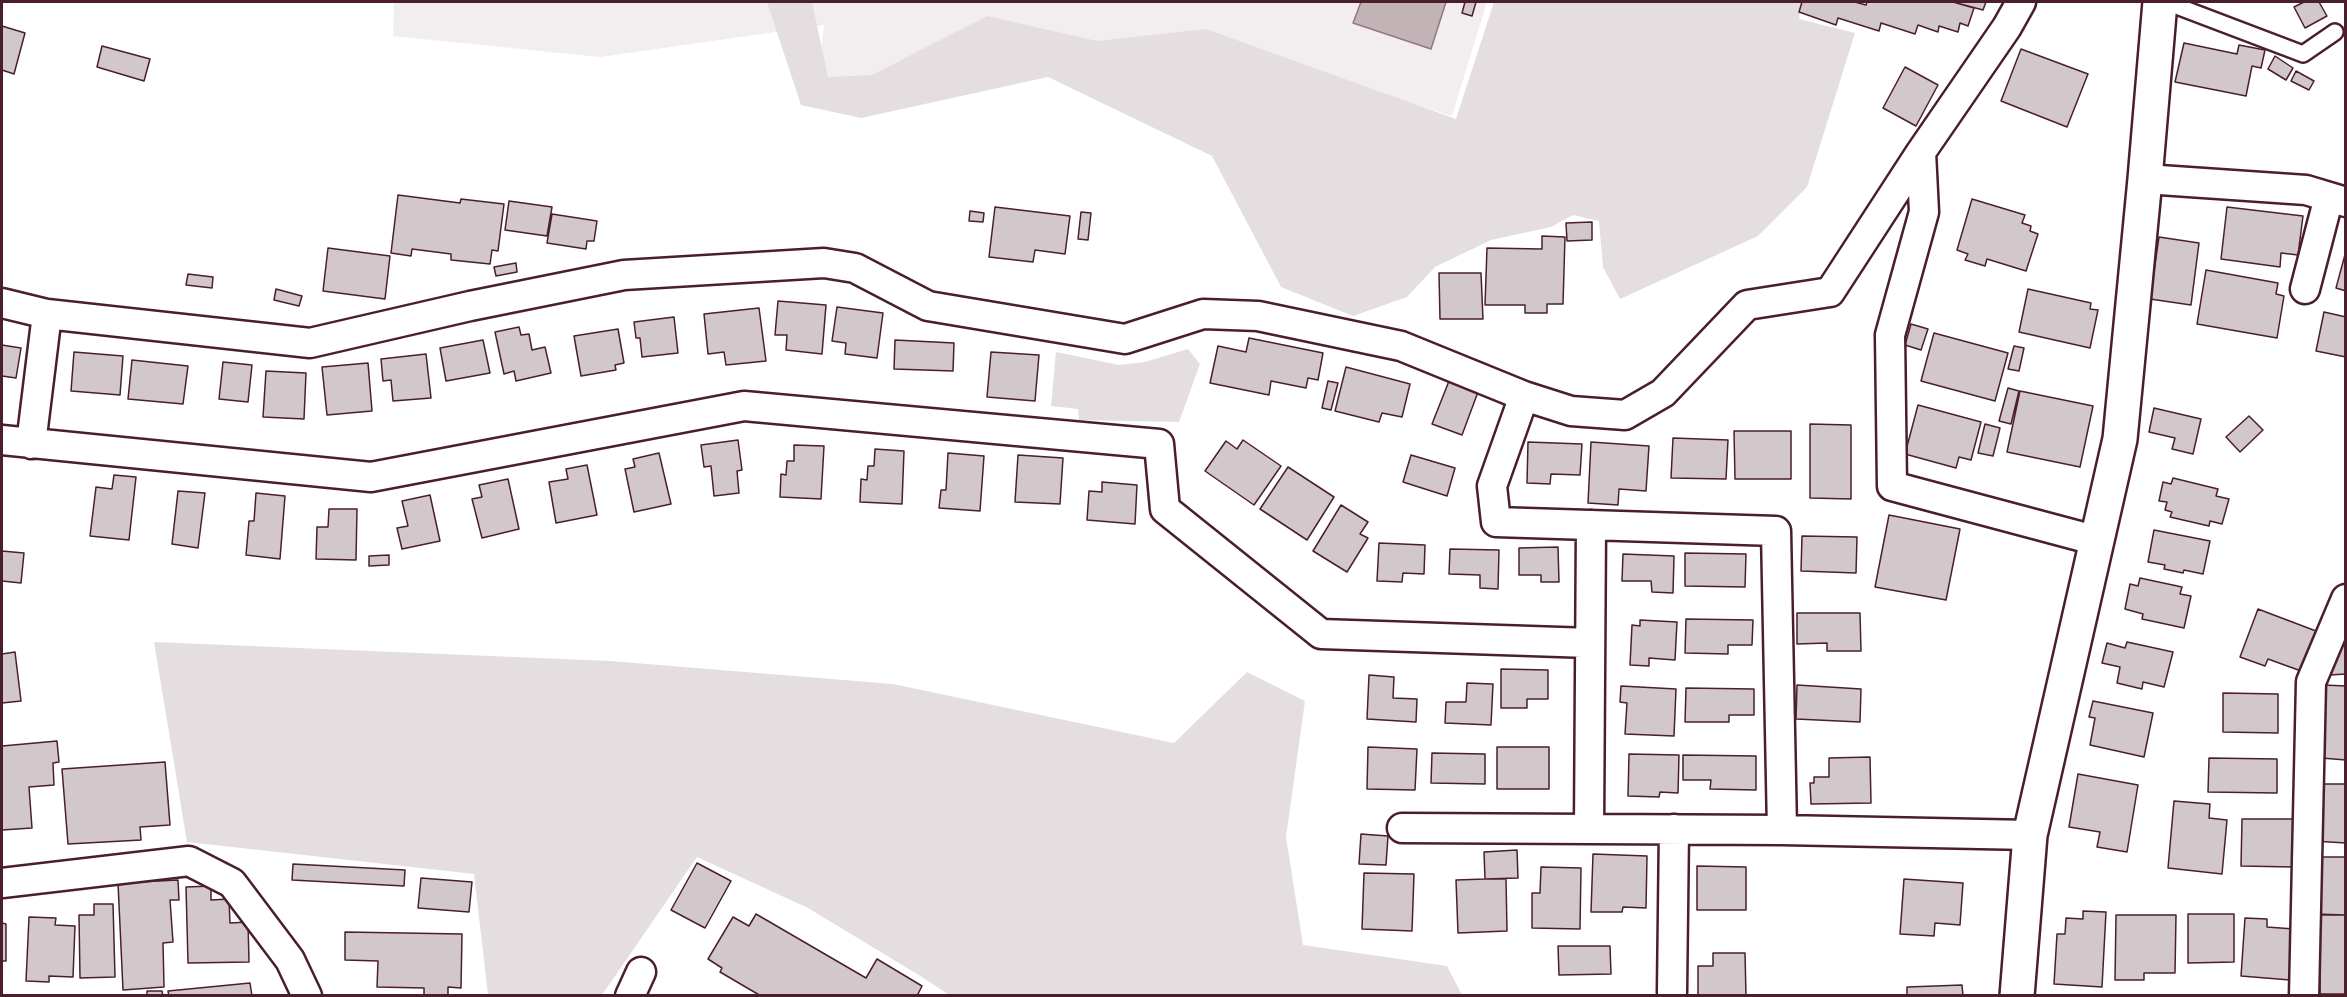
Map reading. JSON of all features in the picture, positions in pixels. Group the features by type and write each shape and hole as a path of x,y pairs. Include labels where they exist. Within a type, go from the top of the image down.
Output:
{"street":[{"path":"2,303 47,314 310,343 470,306 624,275 825,262 855,268 928,306 1125,339 1203,314 1258,316 1401,346 1524,396 1572,411 1625,415 1663,393 1748,305 1830,292 1921,152 2007,27 2021,2"},
{"path":"2017,996 2030,835 2120,439 2160,2"},
{"path":"1921,152 1924,212 1890,335 1892,486 2098,541"},
{"path":"2145,179 2306,190 2337,200 2305,289"},
{"path":"31,444 47,314"},
{"path":"1524,396 1492,486 1496,522 1776,531 1782,830"},
{"path":"2,440 371,477 744,406 1159,444 1166,509 1321,634 1590,644"},
{"path":"1589,829 1591,525"},
{"path":"2304,996 2311,682 2346,599"},
{"path":"1402,828 1782,830 2030,835"},
{"path":"1672,992 1674,829"},
{"path":"2,883 189,861 232,883 290,960 307,996"}],"lane":[{"path":"2166,2 2303,54 2335,32"}],"shaded area":[{"path":"394,2 1487,2 1452,116 1203,39 817,90 824,25 600,57 393,36"},
{"path":"767,2 812,2 828,77 872,75 987,16 1097,41 1206,29 1456,119 1494,2 1802,2 1799,19 1855,33 1807,187 1758,236 1620,299 1603,267 1599,221 1573,215 1551,227 1491,240 1435,267 1407,297 1353,316 1281,287 1212,156 1048,77 861,118 801,105"},
{"path":"1361,2 1446,2 1431,49 1353,23"},
{"path":"1188,349 1200,364 1179,422 1079,420 1078,409 1051,406 1056,352 1119,365 1145,362"},
{"path":"154,642 610,661 893,684 1174,743 1247,672 1305,701 1286,837 1303,945 1447,966 1462,995 949,995 808,908 697,857 602,995 488,995 474,874 187,842"}],"building":[{"path":"1465,2 1476,2 1472,16 1462,13"},
{"path":"1802,2 1855,2 1866,5 1867,2 1953,2 1974,8 1968,26 1960,23 1958,32 1939,26 1938,32 1918,25 1915,34 1881,23 1879,31 1838,18 1836,25 1799,12"},
{"path":"1953,2 1986,2 1983,10"},
{"path":"2304,2 2319,2 2327,16 2305,28 2294,7"},
{"path":"2,26 25,33 14,74 2,70"},
{"path":"2184,43 2237,54 2239,45 2265,50 2261,68 2252,66 2246,96 2175,82"},
{"path":"102,46 150,59 144,81 97,67"},
{"path":"2021,49 2088,74 2067,127 2001,101"},
{"path":"2275,56 2293,68 2286,80 2268,69"},
{"path":"1905,67 1938,85 1916,126 1883,108"},
{"path":"2296,71 2314,81 2309,90 2291,81"},
{"path":"398,195 460,203 461,199 504,204 498,251 492,250 490,264 451,260 451,254 412,249 411,256 391,253"},
{"path":"1972,199 2025,215 2022,223 2031,226 2030,231 2038,234 2026,271 1987,259 1985,266 1965,260 1968,254 1957,250"},
{"path":"509,201 552,207 547,236 505,230"},
{"path":"995,207 1070,216 1065,254 1035,250 1033,262 989,257"},
{"path":"2227,207 2303,216 2298,255 2281,253 2280,267 2221,259"},
{"path":"970,211 984,213 983,222 969,221"},
{"path":"1081,212 1091,213 1088,240 1078,239"},
{"path":"552,214 597,221 594,241 587,241 586,249 547,243"},
{"path":"1592,222 1592,240 1567,241 1566,223"},
{"path":"1542,236 1565,237 1563,304 1547,304 1547,313 1525,313 1525,305 1485,305 1487,248 1542,249"},
{"path":"2159,237 2199,243 2191,305 2150,299"},
{"path":"328,248 390,256 385,299 323,291"},
{"path":"2346,251 2346,291 2336,288"},
{"path":"516,263 517,272 496,276 494,267"},
{"path":"2206,270 2278,283 2276,294 2284,296 2277,338 2197,324"},
{"path":"1439,273 1481,273 1483,319 1440,319"},
{"path":"188,274 213,277 212,288 186,285"},
{"path":"276,289 302,296 299,306 274,300"},
{"path":"2028,289 2091,303 2090,309 2098,310 2090,348 2019,332"},
{"path":"778,301 826,305 822,354 786,350 787,335 775,335"},
{"path":"837,307 883,313 877,358 845,354 846,343 832,341"},
{"path":"759,308 766,361 726,365 724,352 708,354 704,314"},
{"path":"2324,312 2346,317 2346,357 2316,351"},
{"path":"674,317 678,353 642,357 640,338 636,338 634,322"},
{"path":"1911,324 1928,329 1921,350 1905,345"},
{"path":"519,327 521,335 529,334 532,350 545,347 551,373 516,381 514,371 504,374 495,332"},
{"path":"618,329 624,363 615,365 616,370 581,376 574,336"},
{"path":"1934,333 2008,353 1995,401 1921,381"},
{"path":"1249,338 1323,353 1318,380 1308,378 1306,388 1271,381 1269,395 1210,383 1218,346 1246,352"},
{"path":"483,340 490,373 446,381 440,348"},
{"path":"895,340 954,343 953,371 894,369"},
{"path":"2,345 21,348 16,378 2,376"},
{"path":"2014,346 2024,348 2019,371 2008,369"},
{"path":"74,352 123,356 120,395 71,391"},
{"path":"991,352 1039,355 1035,401 987,397"},
{"path":"426,354 431,398 393,401 391,380 383,381 381,359"},
{"path":"132,360 188,366 183,404 128,399"},
{"path":"223,362 252,365 248,402 219,399"},
{"path":"368,363 372,411 327,415 322,367"},
{"path":"1346,367 1410,384 1402,417 1382,413 1379,422 1335,411"},
{"path":"266,371 306,373 304,419 263,417"},
{"path":"1328,381 1338,383 1331,410 1322,408"},
{"path":"1449,381 1478,392 1462,435 1432,424"},
{"path":"2008,388 2019,391 2011,424 1999,421"},
{"path":"2020,391 2093,406 2080,467 2007,452"},
{"path":"1918,405 1981,422 1971,460 1959,457 1956,468 1905,454"},
{"path":"2154,408 2201,419 2193,454 2172,449 2175,438 2149,432"},
{"path":"2249,416 2263,430 2240,452 2226,437"},
{"path":"1810,424 1851,425 1851,499 1810,498"},
{"path":"1985,424 2000,428 1993,456 1978,453"},
{"path":"1734,431 1791,431 1791,479 1735,479"},
{"path":"1673,438 1728,440 1726,479 1671,478"},
{"path":"738,440 742,470 737,471 739,493 714,496 711,466 704,467 701,445"},
{"path":"1243,440 1281,466 1254,505 1205,471 1226,441 1237,449"},
{"path":"1528,442 1582,444 1580,475 1551,474 1550,484 1527,483"},
{"path":"1591,442 1649,446 1646,491 1619,489 1618,505 1588,503"},
{"path":"794,445 824,446 821,499 780,497 781,474 786,475 787,461 794,461"},
{"path":"875,449 904,451 902,504 860,502 861,479 867,480 868,466 874,466"},
{"path":"659,453 671,504 634,512 625,469 635,467 633,459"},
{"path":"948,453 984,456 980,511 939,508 941,490 946,490"},
{"path":"1018,455 1063,458 1060,504 1015,502"},
{"path":"1411,455 1455,468 1447,496 1403,482"},
{"path":"587,465 597,515 556,523 549,482 568,479 566,469"},
{"path":"1288,467 1334,497 1307,540 1260,509"},
{"path":"114,475 136,477 129,540 90,536 96,487 112,489"},
{"path":"2173,478 2218,489 2216,496 2229,499 2222,524 2210,521 2209,526 2170,517 2172,512 2165,510 2167,502 2159,501 2163,482 2171,484"},
{"path":"508,479 519,529 482,538 472,499 482,497 479,485"},
{"path":"1102,482 1137,485 1135,524 1087,520 1089,491 1102,492"},
{"path":"178,491 205,493 198,548 172,544"},
{"path":"256,493 285,496 280,559 246,555 249,521 254,521"},
{"path":"430,495 440,541 402,549 397,528 408,526 402,501"},
{"path":"1341,505 1368,522 1360,534 1368,538 1347,572 1313,551"},
{"path":"329,509 357,509 356,560 316,559 317,527 328,527"},
{"path":"1889,515 1960,529 1946,600 1875,587"},
{"path":"2154,530 2210,541 2203,574 2164,569 2165,565 2148,562"},
{"path":"1802,536 1857,537 1856,573 1801,571"},
{"path":"1379,543 1425,545 1424,574 1403,573 1402,582 1377,581"},
{"path":"1558,547 1559,582 1541,582 1541,575 1519,575 1519,548"},
{"path":"1450,549 1499,550 1498,589 1480,588 1480,575 1449,574"},
{"path":"2,551 24,553 21,583 2,581"},
{"path":"1685,553 1746,554 1745,587 1685,586"},
{"path":"1623,554 1674,556 1673,593 1652,592 1651,581 1622,581"},
{"path":"389,555 389,565 369,566 369,556"},
{"path":"2140,578 2182,587 2180,594 2191,596 2184,628 2142,619 2143,614 2125,609 2130,584 2138,586"},
{"path":"2258,609 2316,631 2301,671 2268,659 2265,666 2240,657"},
{"path":"1797,613 1860,613 1861,651 1827,651 1827,643 1797,644"},
{"path":"1686,619 1753,620 1752,645 1728,645 1728,654 1685,653"},
{"path":"1640,620 1677,622 1675,660 1649,658 1649,666 1630,665 1632,625 1640,626"},
{"path":"2346,627 2346,674 2330,675"},
{"path":"2127,642 2173,652 2164,687 2143,682 2142,689 2117,683 2120,667 2102,663 2107,643 2125,648"},
{"path":"15,652 21,701 2,703 2,654"},
{"path":"1501,669 1548,670 1548,699 1527,699 1527,708 1501,708"},
{"path":"1369,675 1394,677 1393,698 1417,699 1416,722 1367,719"},
{"path":"1467,683 1493,684 1491,725 1445,723 1446,702 1466,702"},
{"path":"1797,685 1861,689 1860,722 1796,719"},
{"path":"2323,685 2346,686 2346,760 2321,758"},
{"path":"1621,686 1676,689 1674,736 1625,734 1627,703 1620,702"},
{"path":"1686,688 1754,689 1754,715 1729,715 1729,722 1685,722"},
{"path":"2223,693 2278,694 2278,733 2223,732"},
{"path":"2093,701 2153,713 2144,757 2090,745 2095,718 2089,717"},
{"path":"57,741 59,762 53,763 54,785 29,787 32,828 2,830 2,746"},
{"path":"1368,747 1417,749 1415,790 1367,789"},
{"path":"1497,747 1549,747 1549,789 1497,789"},
{"path":"1432,753 1485,754 1485,784 1431,783"},
{"path":"1629,754 1679,755 1678,793 1660,792 1659,797 1628,796"},
{"path":"1683,755 1756,756 1756,790 1710,789 1711,780 1683,780"},
{"path":"1870,757 1871,803 1811,804 1810,783 1814,783 1814,777 1829,777 1829,758"},
{"path":"2209,758 2277,759 2277,793 2208,792"},
{"path":"165,762 170,825 140,827 141,840 68,844 62,769"},
{"path":"2078,774 2138,785 2127,852 2097,847 2100,832 2069,827"},
{"path":"2314,784 2346,784 2346,843 2313,841"},
{"path":"2174,801 2210,804 2209,818 2227,820 2222,874 2168,868"},
{"path":"2242,819 2294,819 2293,867 2241,866"},
{"path":"1361,834 1388,836 1386,865 1359,864"},
{"path":"1517,850 1518,878 1485,879 1484,852"},
{"path":"1593,854 1647,856 1646,908 1623,907 1622,912 1591,912"},
{"path":"2315,857 2346,857 2346,915 2314,914"},
{"path":"697,863 731,881 705,928 671,910"},
{"path":"293,864 405,870 404,886 292,880"},
{"path":"1697,866 1746,867 1746,910 1697,910"},
{"path":"1541,867 1581,868 1580,929 1532,928 1532,893 1540,893"},
{"path":"1364,873 1414,874 1412,931 1362,929"},
{"path":"421,878 472,882 469,912 418,908"},
{"path":"1506,879 1507,931 1458,933 1456,880"},
{"path":"1904,879 1963,883 1960,925 1935,923 1934,936 1900,934"},
{"path":"178,880 179,900 170,900 173,942 163,943 164,987 123,990 118,883"},
{"path":"211,886 211,900 229,899 230,923 248,922 249,962 188,963 186,887"},
{"path":"94,904 113,904 115,977 80,978 79,915 94,915"},
{"path":"2083,911 2106,912 2102,987 2054,984 2057,934 2065,934 2066,918 2083,919"},
{"path":"756,914 866,978 877,959 922,986 917,996 761,996 720,972 722,968 708,959 733,917 749,926"},
{"path":"2188,914 2234,914 2234,962 2188,963"},
{"path":"2116,915 2176,915 2175,973 2144,973 2144,980 2115,980"},
{"path":"2319,915 2346,915 2346,994 2320,994"},
{"path":"29,917 56,918 55,925 75,926 73,977 49,976 49,982 26,981"},
{"path":"2245,918 2267,919 2267,927 2294,929 2290,980 2241,976"},
{"path":"2,923 6,924 6,961 2,961"},
{"path":"345,932 462,934 461,988 448,987 448,996 424,996 424,988 377,987 378,961 345,960"},
{"path":"1558,946 1610,946 1611,974 1559,975"},
{"path":"1713,953 1745,953 1746,996 1698,996 1698,966 1713,966"},
{"path":"250,983 252,996 169,996 168,991"},
{"path":"1962,985 1963,996 1907,996 1907,987"},
{"path":"147,991 162,991 163,996 147,996"}]}
